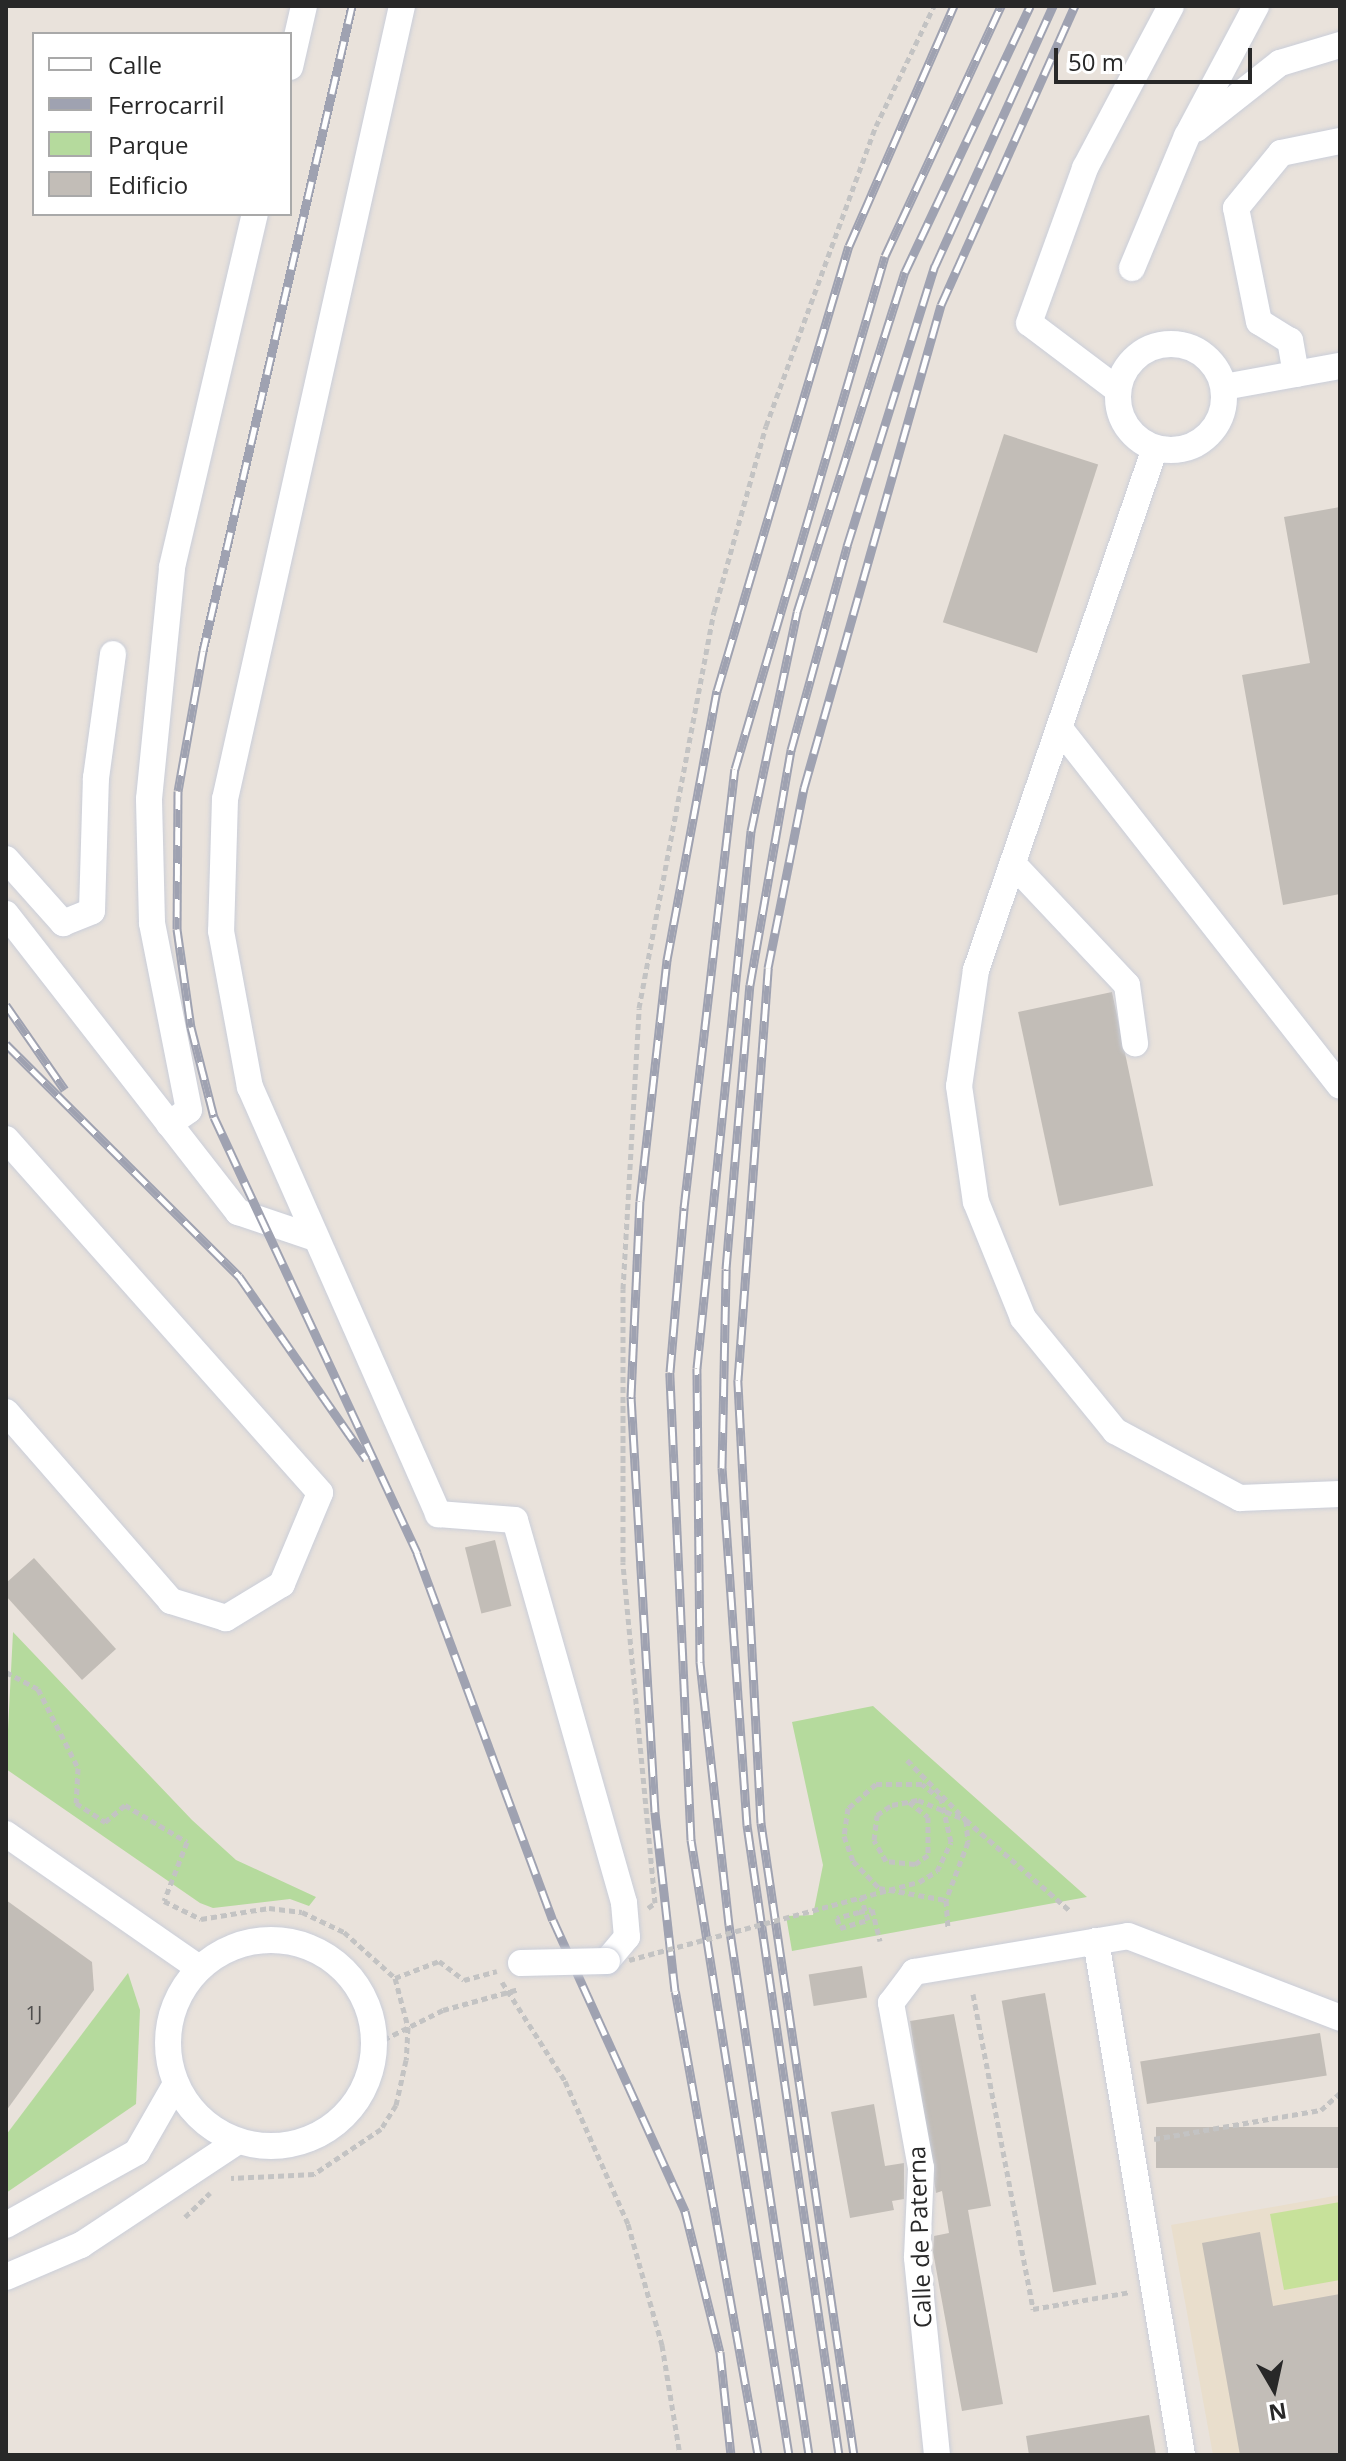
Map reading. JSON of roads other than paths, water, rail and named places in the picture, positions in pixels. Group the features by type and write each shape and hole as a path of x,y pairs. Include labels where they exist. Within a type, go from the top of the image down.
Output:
{"street":[{"path":"292,58 304,6"},
{"path":"402,6 225,799 221,931 250,1087 312,1237 438,1514 515,1520 627,1937 614,1961 527,1974"},
{"path":"1118,390 1137,356 1171,344 1205,356 1224,387 1218,423 1206,437 1190,447 1155,448 1126,426 1118,390 1029,323 1085,168 1171,6"},
{"path":"1132,268 1187,136 1256,6"},
{"path":"1187,136 1280,63 1340,45"},
{"path":"1296,374 1290,341 1259,322 1236,208 1281,153 1340,141"},
{"path":"169,1124 189,1110 152,923 149,799 172,567 255,216"},
{"path":"1224,387 1340,366"},
{"path":"1155,448 1061,730 976,970 959,1086 976,1202 1023,1318 1115,1431 1240,1498 1340,1494"},
{"path":"6,859 63,923 92,911 96,778 113,654"},
{"path":"1061,730 1340,1086"},
{"path":"1013,864 1127,985 1135,1043"},
{"path":"6,914 238,1212 312,1237"},
{"path":"6,1139 320,1493 282,1584 226,1618 171,1601 6,1412"},
{"path":"6,1834 199,1968"},
{"name":"Calle de Paterna","path":"937,2455 917,2257 921,2168 891,2003 914,1972 1128,1936 1340,2018"},
{"path":"262,1939 307,1947 354,1980 370,2010 375,2044 369,2077 331,2127 302,2142 238,2141 201,2118 176,2084 169,2022 199,1968 228,1948 262,1939"},
{"path":"1096,1941 1182,2455"},
{"path":"6,2225 137,2152 176,2084"},
{"path":"6,2277 81,2245 238,2141"}],"railway":[{"path":"352,6 203,651 178,791 177,929 191,1027 214,1117 417,1553 553,1920 685,2211 720,2352 731,2455"},
{"path":"758,2455 675,1991 655,1812 631,1397 640,1201 667,960 717,691 849,246 954,6"},
{"path":"789,2455 691,1840 670,1372 684,1208 735,769 885,256 1001,6"},
{"path":"809,2455 729,1925 700,1662 697,1368 751,831 797,612 905,272 1030,6"},
{"path":"839,2455 747,1825 722,1468 726,1269 750,985 791,750 847,546 935,266 1053,6"},
{"path":"854,2455 761,1823 738,1380 768,968 804,788 941,305 1075,6"},
{"path":"6,1005 65,1090"},
{"path":"6,1044 239,1276 366,1459"}]}
